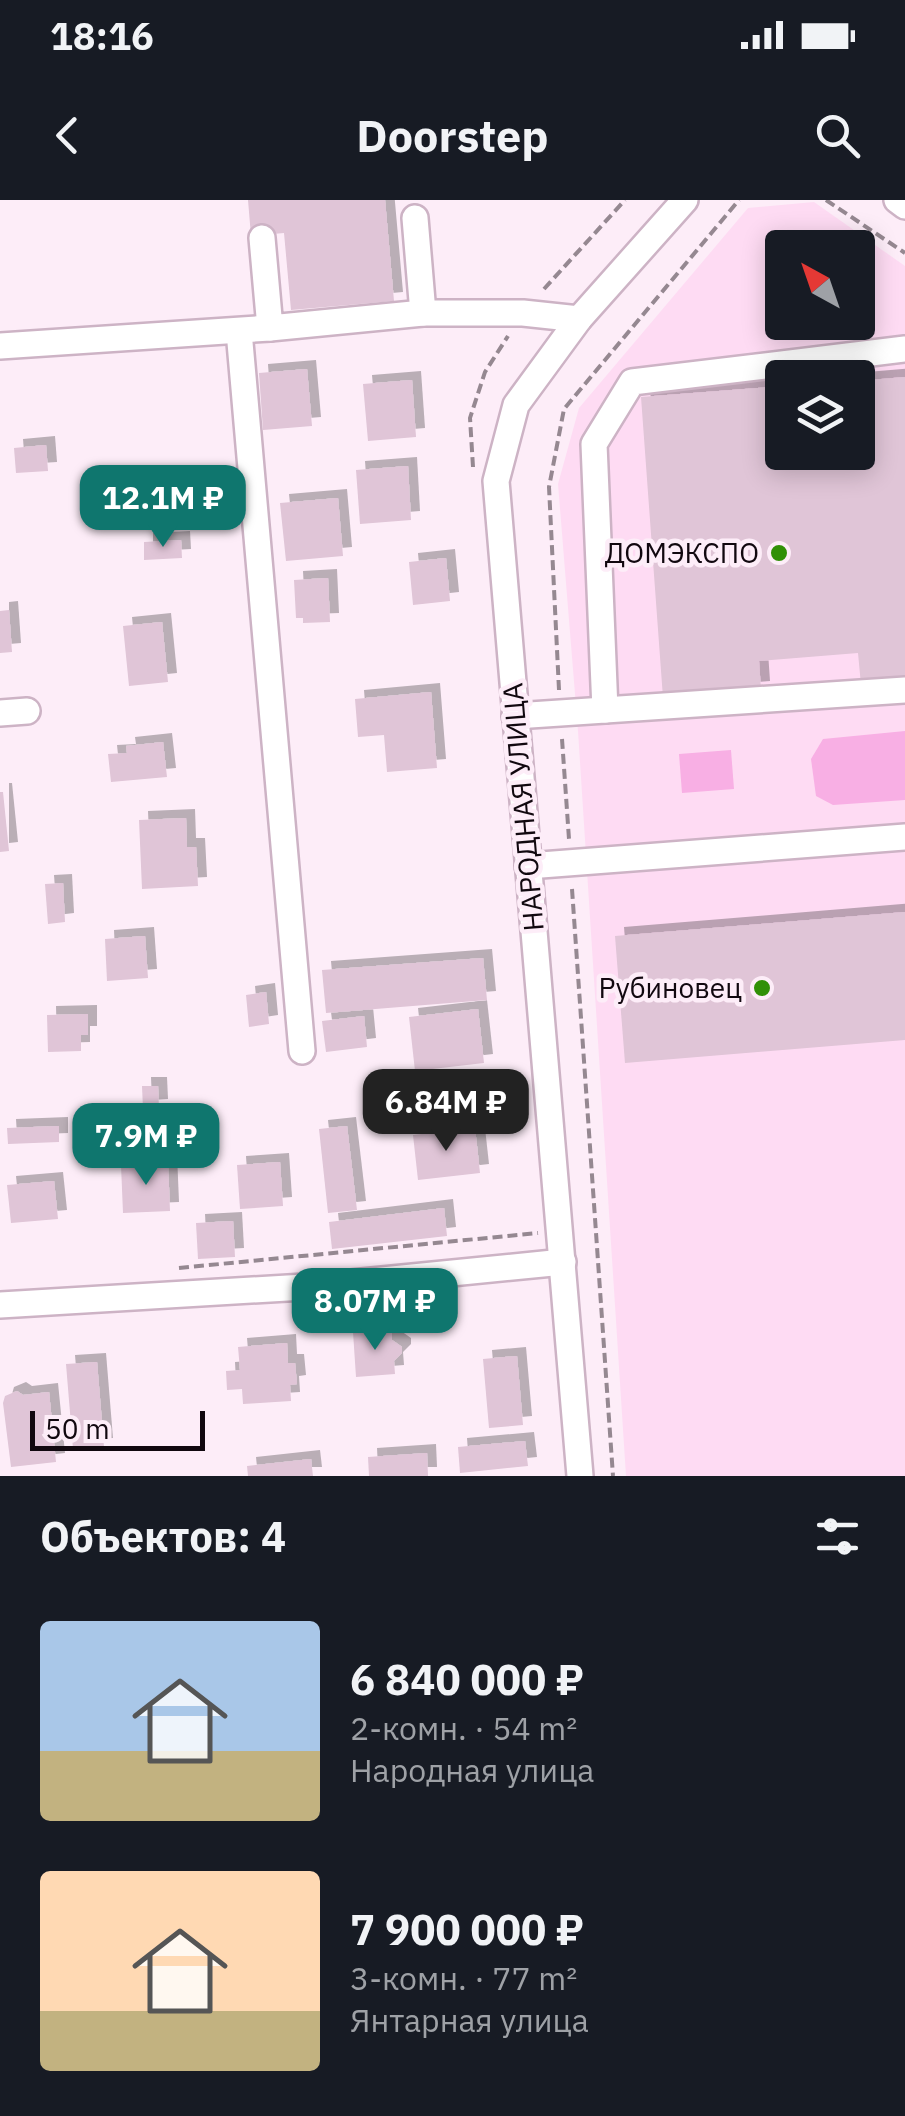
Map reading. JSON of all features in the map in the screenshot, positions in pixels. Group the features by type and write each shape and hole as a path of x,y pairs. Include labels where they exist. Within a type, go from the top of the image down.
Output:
{"street":[{"name":"НАРОДНАЯ УЛИЦА","path":"580,1476 496,481 516,404 580,319 685,200"},
{"path":"897,200 905,206"},
{"path":"415,218 423,313"},
{"path":"262,238 270,328"},
{"path":"0,346 270,328 423,313 523,313 580,319"},
{"path":"239,330 302,1051"},
{"path":"605,710 594,444 632,382 905,349"},
{"path":"515,716 905,690"},
{"path":"0,714 27,710"},
{"path":"528,866 905,837"},
{"path":"0,1304 321,1286 563,1262"}],"path":[{"path":"613,1476 548,486 564,409 740,200"},
{"path":"826,200 905,252"},
{"path":"179,1268 560,1230"}],"shaded area":[{"path":"814,202 854,230 765,230 765,340 875,340 875,245 905,266 905,1476 626,1476 578,731 558,484 579,408 748,208"},
{"path":"905,731 905,800 833,805 816,796 811,759 823,739"},
{"path":"731,750 734,789 682,793 679,754"}],"building":[{"path":"248,200 385,200 394,301 291,310 284,233 251,236"},
{"path":"307,369 312,426 263,430 259,373"},
{"name":"ДОМЭКСПО","path":"905,377 905,681 861,685 858,653 759,661 761,690 663,698 641,397 765,387 765,470 875,470 875,380"},
{"path":"412,380 416,437 368,441 363,384"},
{"path":"46,445 48,471 16,473 14,448"},
{"path":"408,466 411,520 360,524 356,470"},
{"path":"338,498 343,556 286,561 280,503"},
{"path":"181,540 182,558 144,560 144,542"},
{"path":"446,558 450,601 413,605 409,562"},
{"path":"328,578 330,622 303,623 303,618 296,618 294,580"},
{"path":"9,610 12,652 0,653 0,611"},
{"path":"162,622 168,682 129,686 123,626"},
{"path":"431,692 437,768 387,772 384,735 358,737 355,699"},
{"path":"163,742 167,777 111,782 108,754 127,753 126,746"},
{"path":"0,792 9,851 0,852"},
{"path":"186,818 187,847 196,847 198,886 142,889 139,820"},
{"path":"63,883 65,922 48,924 45,884"},
{"name":"Рубиновец","path":"905,912 905,1040 625,1063 615,936"},
{"path":"145,936 148,978 107,981 105,939"},
{"path":"483,958 487,1000 326,1013 322,970"},
{"path":"266,992 269,1024 249,1027 246,995"},
{"path":"478,1009 484,1063 415,1071 409,1017"},
{"path":"88,1014 88,1035 81,1035 81,1051 48,1052 47,1015"},
{"path":"364,1016 367,1047 326,1052 322,1021"},
{"path":"142,1086 158,1086 159,1108 143,1109"},
{"path":"59,1126 59,1142 8,1144 7,1128"},
{"path":"347,1126 357,1210 328,1213 319,1129"},
{"path":"475,1128 480,1173 418,1180 413,1135"},
{"path":"280,1162 283,1206 240,1209 237,1165"},
{"path":"168,1163 170,1211 123,1213 121,1165"},
{"path":"54,1181 58,1219 11,1223 7,1185"},
{"path":"444,1208 447,1236 332,1249 329,1222"},
{"path":"233,1221 235,1257 198,1259 196,1223"},
{"path":"392,1329 392,1340 402,1347 394,1361 395,1374 356,1377 353,1332"},
{"path":"287,1343 288,1363 295,1363 297,1384 290,1385 291,1401 243,1404 242,1389 227,1390 226,1371 240,1370 238,1347"},
{"path":"517,1356 523,1425 489,1428 483,1359"},
{"path":"97,1362 104,1447 73,1449 66,1364"},
{"path":"17,1391 23,1395 49,1392 56,1462 11,1467 3,1403 5,1396"},
{"path":"525,1441 528,1466 460,1473 458,1447"},
{"path":"427,1453 428,1476 369,1476 368,1457"},
{"path":"311,1459 313,1476 248,1476 247,1466"}],"place":[{"name":"ДОМЭКСПО","path":"779,553"},
{"name":"Рубиновец","path":"762,988"}]}
